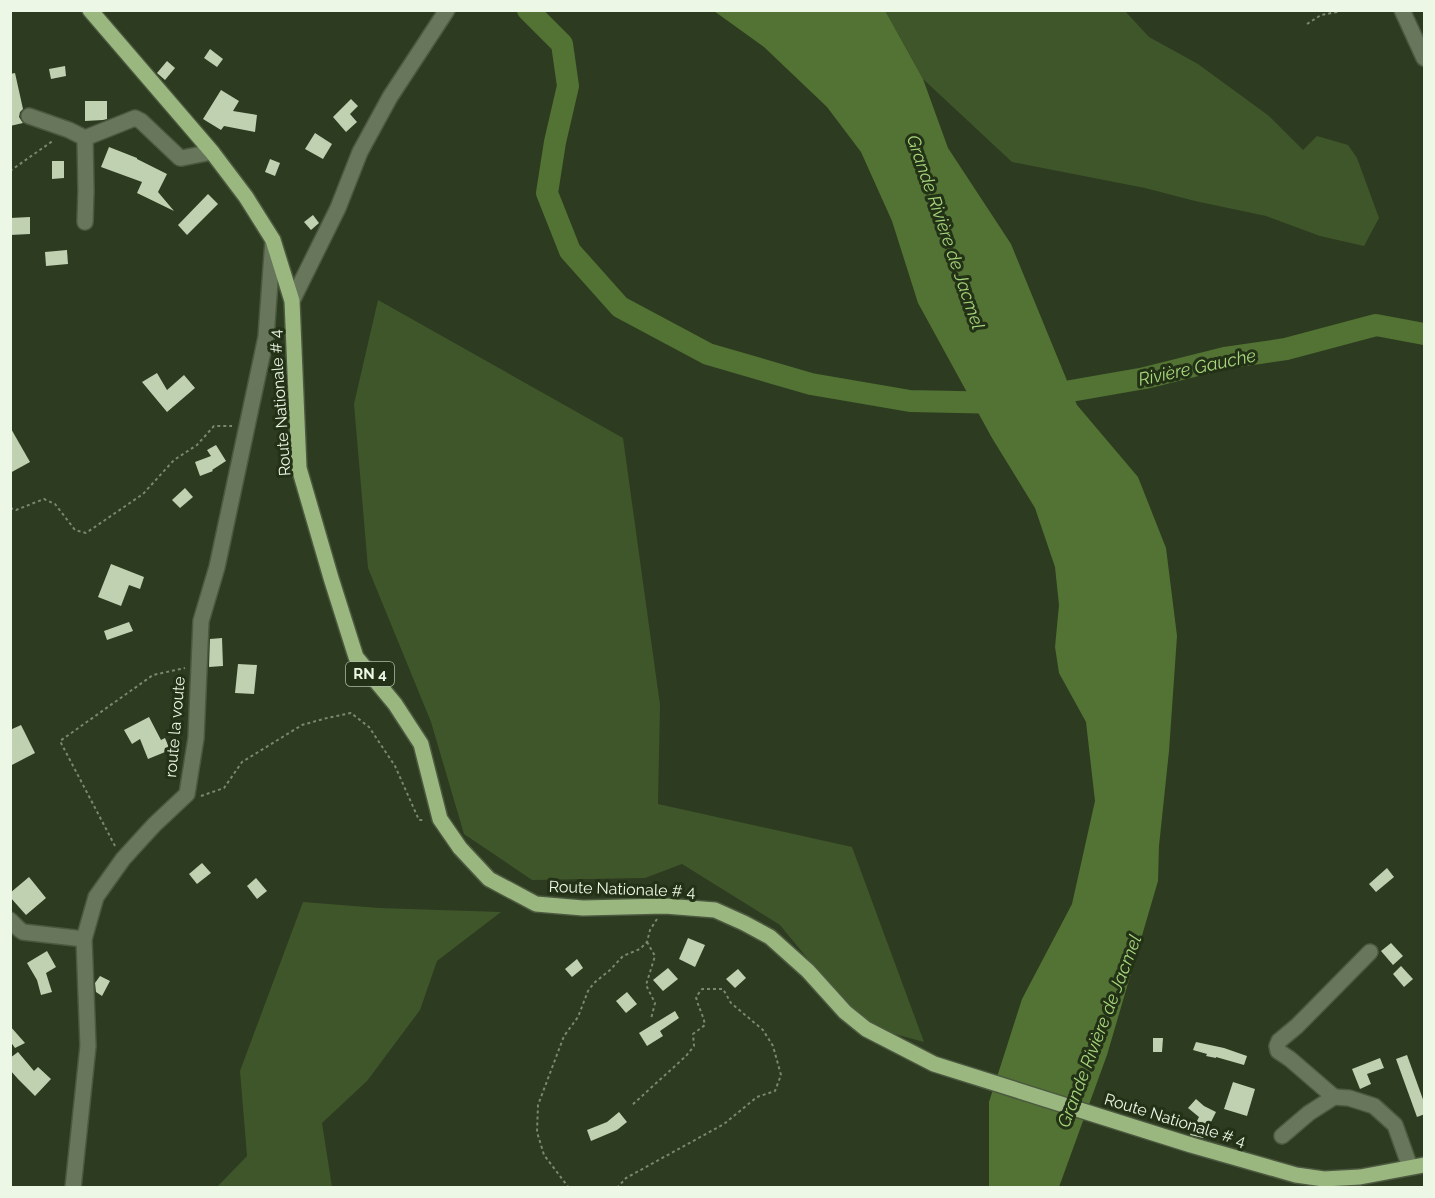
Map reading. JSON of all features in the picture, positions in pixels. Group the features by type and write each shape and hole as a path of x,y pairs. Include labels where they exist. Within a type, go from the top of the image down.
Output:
{"main road":[{"name":"Route Nationale # 4","path":"90,10 212,152 246,197 273,240 292,301 299,468 356,657 395,704 421,744 440,819 460,848 489,879 536,904 583,908 665,906 715,910 770,938 808,971 845,1012 866,1029 934,1064 1191,1144 1296,1175 1324,1179 1360,1177 1418,1166"}],"street":[{"path":"292,301 338,208 360,152 390,97 447,10"},
{"path":"1402,10 1425,58"},
{"path":"29,116 85,138 135,118 180,158 212,152"},
{"path":"85,138 85,222"},
{"name":"route la voute","path":"73,1188 88,1046 84,939 96,897 123,860 154,825 187,794 196,738 201,621 217,567 266,337 273,240"},
{"path":"10,920 24,932 84,939"},
{"path":"1370,952 1276,1046 1278,1051 1334,1096 1374,1106 1395,1125 1418,1166"},
{"path":"1282,1136 1334,1096"}],"path":[{"path":"1307,24 1320,15 1340,10"},
{"path":"10,171 69,130"},
{"path":"10,508 16,510 44,499 55,504 75,530 86,532 143,494 174,460 197,444 214,426 247,426"},
{"path":"123,860 60,741 153,675 199,665"},
{"path":"187,794 202,796 224,788 242,762 302,725 351,713 369,727 395,766 419,820 440,819"},
{"path":"570,1188 544,1155 537,1132 538,1105 564,1036 578,1017 588,992 594,983 623,956 640,949 647,942 650,930 665,906"},
{"path":"647,942 655,956 646,985 655,1003 651,1019"},
{"path":"617,1188 626,1178 724,1124 757,1097 775,1091 780,1075 773,1046 763,1030 731,1003 723,989 702,989 696,997 705,1024 693,1034 694,1046 631,1106"}],"shaded area":[{"path":"884,11 1125,11 1149,37 1198,64 1269,116 1303,150 1317,136 1348,145 1357,158 1379,218 1364,246 1320,236 1266,216 1145,188 1012,162 923,79"},
{"path":"378,300 623,438 660,705 658,804 852,847 924,1042 862,1025 780,925 682,864 645,878 532,880 464,834 431,722 368,568 354,404"},
{"path":"303,902 379,908 501,912 437,961 420,1010 367,1081 322,1123 332,1187 217,1187 247,1156 240,1071"}],"water":[{"path":"884,10 923,79 948,148 1011,244 1077,405 1138,477 1166,548 1177,636 1158,881 1107,1055 1059,1187 989,1187 989,1102 1022,999 1072,904 1095,801 1086,722 1059,673 1055,647 1059,605 1055,567 1035,508 992,438 918,303 892,221 861,152 827,107 764,47 714,11"}],"building":[{"path":"210,49 223,59 217,67 204,58"},
{"path":"167,61 175,68 165,80 157,73"},
{"path":"65,66 66,76 51,79 49,69"},
{"path":"15,73 23,109 19,117 23,123 10,126 10,74"},
{"path":"221,90 239,101 233,111 257,115 255,132 224,126 221,130 203,119"},
{"path":"351,99 358,106 350,114 357,122 346,132 333,117"},
{"path":"85,101 107,101 107,119 85,121"},
{"path":"315,133 332,144 323,159 305,149"},
{"path":"109,147 137,158 167,174 158,192 174,211 137,193 142,182 101,167"},
{"path":"270,159 280,163 275,176 265,172"},
{"path":"52,161 64,161 64,178 52,179"},
{"path":"208,194 218,204 187,235 178,225"},
{"path":"313,215 319,223 311,230 304,222"},
{"path":"30,217 30,234 10,235 10,218"},
{"path":"67,250 68,264 46,266 45,252"},
{"path":"157,373 167,390 184,375 195,388 167,412 142,382"},
{"path":"10,427 30,462 10,473"},
{"path":"216,445 226,461 213,471 200,476 195,462 211,456 207,450"},
{"path":"185,488 193,497 180,508 172,500"},
{"path":"111,564 144,577 140,589 129,585 121,606 98,597"},
{"path":"129,622 133,631 107,640 104,631"},
{"path":"222,638 223,666 209,667 210,639"},
{"path":"238,664 257,665 254,694 235,693"},
{"path":"149,717 161,740 165,738 170,750 148,759 140,739 132,744 124,730"},
{"path":"21,725 35,753 10,766 10,730"},
{"path":"202,863 211,873 197,884 189,874"},
{"path":"1387,868 1394,877 1376,892 1369,884"},
{"path":"29,877 46,898 26,915 10,897 10,893"},
{"path":"256,878 267,891 257,899 247,886"},
{"path":"688,938 705,945 695,967 679,959"},
{"path":"1391,943 1403,956 1393,965 1381,951"},
{"path":"47,951 56,967 46,973 52,992 41,995 37,980 27,963"},
{"path":"577,959 583,968 572,977 565,969"},
{"path":"1401,966 1413,979 1404,987 1393,974"},
{"path":"668,968 678,979 663,991 653,980"},
{"path":"738,969 746,978 735,988 726,979"},
{"path":"100,976 110,981 102,996 96,992 95,983"},
{"path":"627,992 637,1004 626,1013 616,1001"},
{"path":"675,1011 679,1018 660,1031 663,1036 647,1046 639,1033"},
{"path":"10,1026 25,1043 15,1048 10,1041"},
{"path":"1153,1038 1163,1038 1162,1052 1153,1052"},
{"path":"1196,1042 1247,1056 1244,1065 1206,1056 1207,1054 1193,1050"},
{"path":"18,1052 34,1071 38,1067 51,1079 35,1096 10,1070 10,1058"},
{"path":"1407,1055 1425,1105 1425,1114 1417,1117 1396,1059"},
{"path":"1380,1058 1384,1068 1367,1074 1371,1084 1360,1089 1352,1069"},
{"path":"1233,1082 1255,1089 1247,1116 1224,1109"},
{"path":"1196,1099 1216,1112 1203,1138 1190,1135 1199,1117 1188,1108"},
{"path":"619,1112 627,1122 617,1130 591,1141 587,1130 607,1122"}],"waterway":[{"name":"Grande Rivière de Jacmel","path":"528,10 562,44 568,86 555,142 547,193 570,251 620,307 708,354 811,384 910,401 1004,403"},
{"name":"Rivière Gauche","path":"1042,396 1145,378 1225,358 1286,349 1376,325 1424,334"}]}
